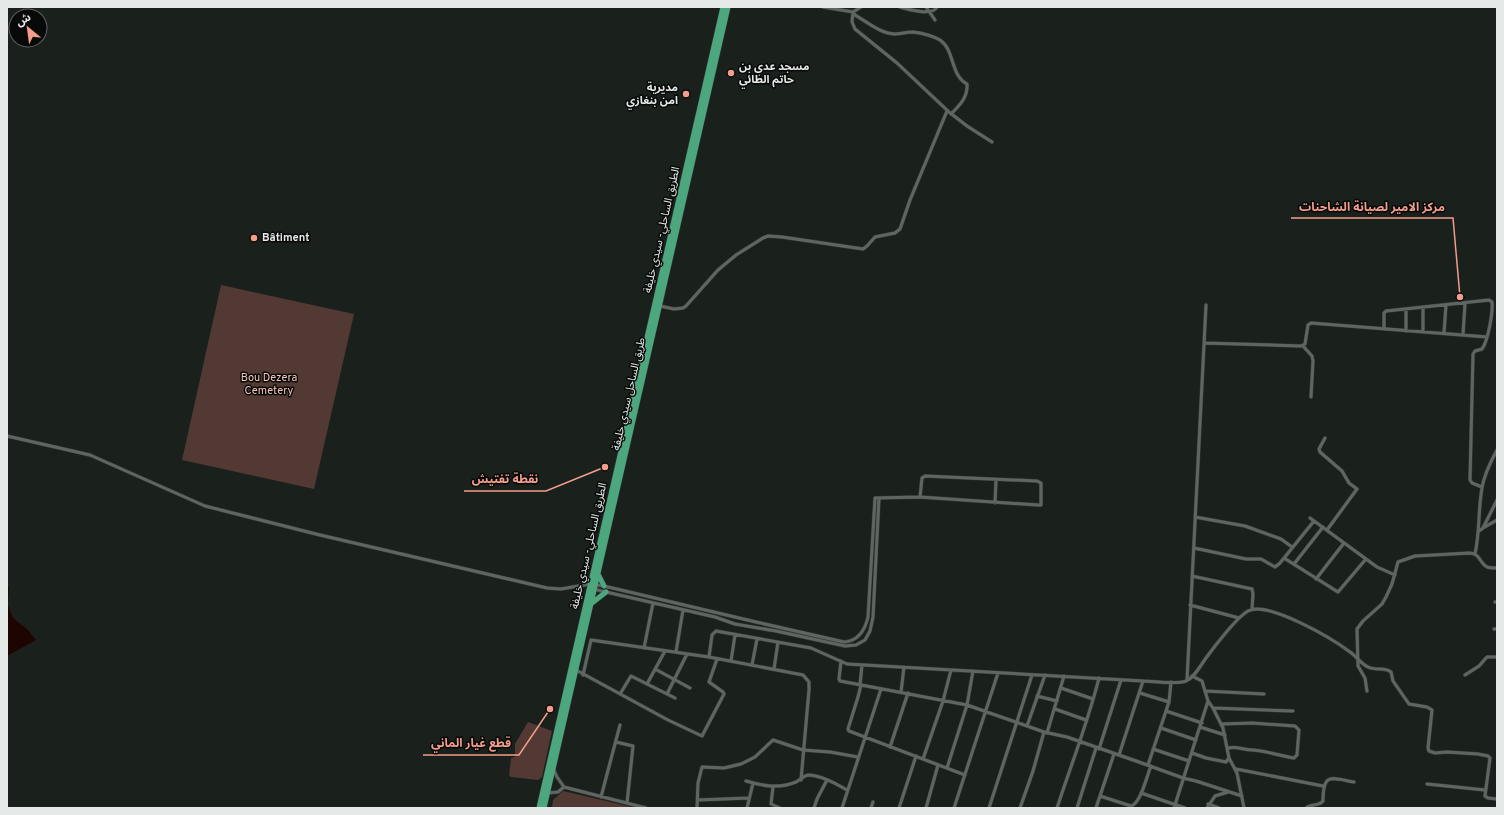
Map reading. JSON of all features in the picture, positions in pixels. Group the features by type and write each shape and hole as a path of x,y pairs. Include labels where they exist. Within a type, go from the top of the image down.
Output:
{"highway":[{"name":"الطريق الساحلي- سيدي خليفة","path":"539,808 588,585 658,292 722,7"},
{"name":"طريق الساحل سيدي خليفة","path":"544,808 728,7"},
{"path":"598,574 604,586"},
{"path":"591,604 599,596 606,592"}],"street":[{"path":"823,7 853,12 855,15 876,28 894,34 914,32 939,40 946,46 956,71 967,84 968,91 963,101 951,114"},
{"path":"853,12 861,7"},
{"path":"900,7 913,11 936,10 937,7"},
{"path":"926,7 935,20"},
{"path":"853,12 852,22 855,29 897,63 947,111 992,142"},
{"path":"660,306 678,309 686,306 718,270 736,255 768,236 862,249 875,237 898,231 902,225 910,200 947,111"},
{"path":"1384,329 1385,312 1489,300 1491,301 1492,304 1487,337 1483,348 1475,350 1473,354 1470,480 1472,483 1482,487"},
{"path":"1463,335 1465,303"},
{"path":"1188,680 1190,605 1206,305"},
{"path":"1444,333 1446,305"},
{"path":"1423,332 1424,307"},
{"path":"1406,309 1406,331"},
{"path":"1303,346 1305,344 1308,325 1310,324 1487,337"},
{"path":"1204,343 1303,346 1312,357 1313,361 1311,397"},
{"path":"7,436 90,456 205,506 320,535 547,588 556,589 588,585 606,592 735,624 756,627 841,646 860,644 865,640 870,631 873,617 880,498"},
{"path":"1325,438 1319,449 1320,452 1342,471 1349,483 1357,489 1327,530"},
{"path":"1475,554 1479,532 1482,487 1490,462 1497,450"},
{"path":"595,587 604,586 724,615 847,642 859,636 865,627 868,617 875,498 920,498 1034,505 1041,504 1042,500 1041,484 1039,482 925,476 922,478 920,498"},
{"path":"995,503 996,480"},
{"path":"1483,528 1497,500"},
{"path":"1195,517 1245,526 1281,539 1292,547"},
{"path":"1310,518 1377,567 1395,575"},
{"path":"1479,532 1497,520"},
{"path":"1194,548 1246,559 1261,559 1275,567 1314,521"},
{"path":"1294,564 1323,527"},
{"path":"1316,579 1344,543"},
{"path":"1287,544 1289,552"},
{"path":"1367,691 1365,678 1359,668 1357,638 1359,626 1382,604 1392,584 1398,562 1415,556 1475,554 1488,567 1497,568"},
{"path":"1284,558 1338,592 1366,559"},
{"path":"1192,576 1252,589 1252,610"},
{"path":"644,648 653,603"},
{"path":"1190,605 1239,618"},
{"path":"709,657 714,632 716,631 735,636 811,648 847,664 1121,680 1184,682 1192,676 1239,618 1252,610 1262,609 1275,612 1312,628 1350,651 1371,668 1381,670 1386,669 1391,672 1393,681 1409,704 1428,707 1432,710 1428,748 1431,752 1478,754 1488,756 1490,758 1485,790 1486,797 1497,799"},
{"path":"676,652 683,610"},
{"path":"722,620 724,615"},
{"path":"868,617 873,617"},
{"path":"756,622 756,627"},
{"path":"731,661 735,636"},
{"path":"583,638 752,664 803,674 809,682 809,690 801,780"},
{"path":"752,664 757,639"},
{"path":"583,675 591,640"},
{"path":"774,669 778,642"},
{"path":"647,684 666,651"},
{"path":"667,694 687,654"},
{"path":"1465,675 1479,666 1487,657 1497,657"},
{"path":"576,670 702,736 724,694 709,682 717,659"},
{"path":"841,662 839,680 966,705 1149,765 1182,778 1242,796"},
{"path":"862,665 858,697 848,729 849,731 965,775"},
{"path":"901,692 904,667"},
{"path":"655,669 690,688"},
{"path":"923,759 943,700 951,670"},
{"path":"947,768 966,705 973,671"},
{"path":"954,808 998,673"},
{"path":"989,808 1032,675"},
{"path":"1027,726 1045,675"},
{"path":"620,694 630,676 633,676 675,698"},
{"path":"1020,808 1045,732 1055,709 1064,676"},
{"path":"1192,676 1202,681 1208,701 1222,724 1229,758 1236,769 1244,808"},
{"path":"1057,808 1071,762 1080,742 1099,678"},
{"path":"1077,808 1121,680"},
{"path":"1119,756 1143,681"},
{"path":"1100,796 1131,806 1136,803 1141,793 1153,749 1169,702 1171,682"},
{"path":"1061,688 1093,699"},
{"path":"842,808 881,689"},
{"path":"1205,691 1264,694"},
{"path":"890,747 908,693"},
{"path":"1140,693 1169,702"},
{"path":"1037,696 1057,701"},
{"path":"1174,806 1208,701"},
{"path":"1213,708 1293,711"},
{"path":"1055,709 1086,720"},
{"path":"1166,711 1202,723"},
{"path":"1222,724 1252,723 1295,726 1299,730 1297,755 1294,758 1280,756 1264,751 1237,747 1228,748"},
{"path":"601,796 620,725"},
{"path":"1161,728 1196,740"},
{"path":"1200,728 1225,735"},
{"path":"697,808 698,783 701,769 703,767 724,768 741,764 755,757 773,740 804,750 830,752 858,757"},
{"path":"616,742 633,746 627,803"},
{"path":"1153,749 1189,761"},
{"path":"1192,753 1218,761 1226,762 1229,758"},
{"path":"1096,808 1114,754"},
{"path":"899,808 916,756"},
{"path":"926,808 938,765"},
{"path":"553,768 564,787 646,808"},
{"path":"1236,769 1323,786"},
{"path":"746,781 773,787 801,780 807,775 827,780 848,790"},
{"path":"1306,808 1309,806 1318,805 1323,801 1323,786 1325,782 1332,778 1354,782"},
{"path":"814,808 827,780"},
{"path":"747,808 753,783"},
{"path":"1427,784 1485,790"},
{"path":"548,793 558,792 564,787"},
{"path":"773,787 771,804 780,808"},
{"path":"1219,808 1208,806 1215,796 1228,792"},
{"path":"1141,793 1174,806 1185,808"},
{"path":"698,800 749,798"},
{"path":"871,808 873,802"}],"green space":[{"name":"Bou Dezera Cemetery","path":"221,285 354,314 314,489 182,460"},
{"path":"528,722 552,731 542,777 538,780 511,777 509,775 511,758 515,757 515,744"},
{"path":"563,791 636,808 552,808 553,800"}],"shaded area":[{"path":"7,587 9,587 8,605 13,618 27,629 36,640 7,656"}],"place":[{"name":"مسجد عدي بن حاتم الطائي","path":"731,73"},
{"name":"مديرية امن بنغازي","path":"686,94"},
{"name":"Bâtiment","path":"254,238"},
{"name":"مركز الامير لصيانة الشاحنات","path":"1460,297"},
{"name":"نقطة تفتيش","path":"605,467"},
{"name":"قطع غيار الماني","path":"550,709"}]}
